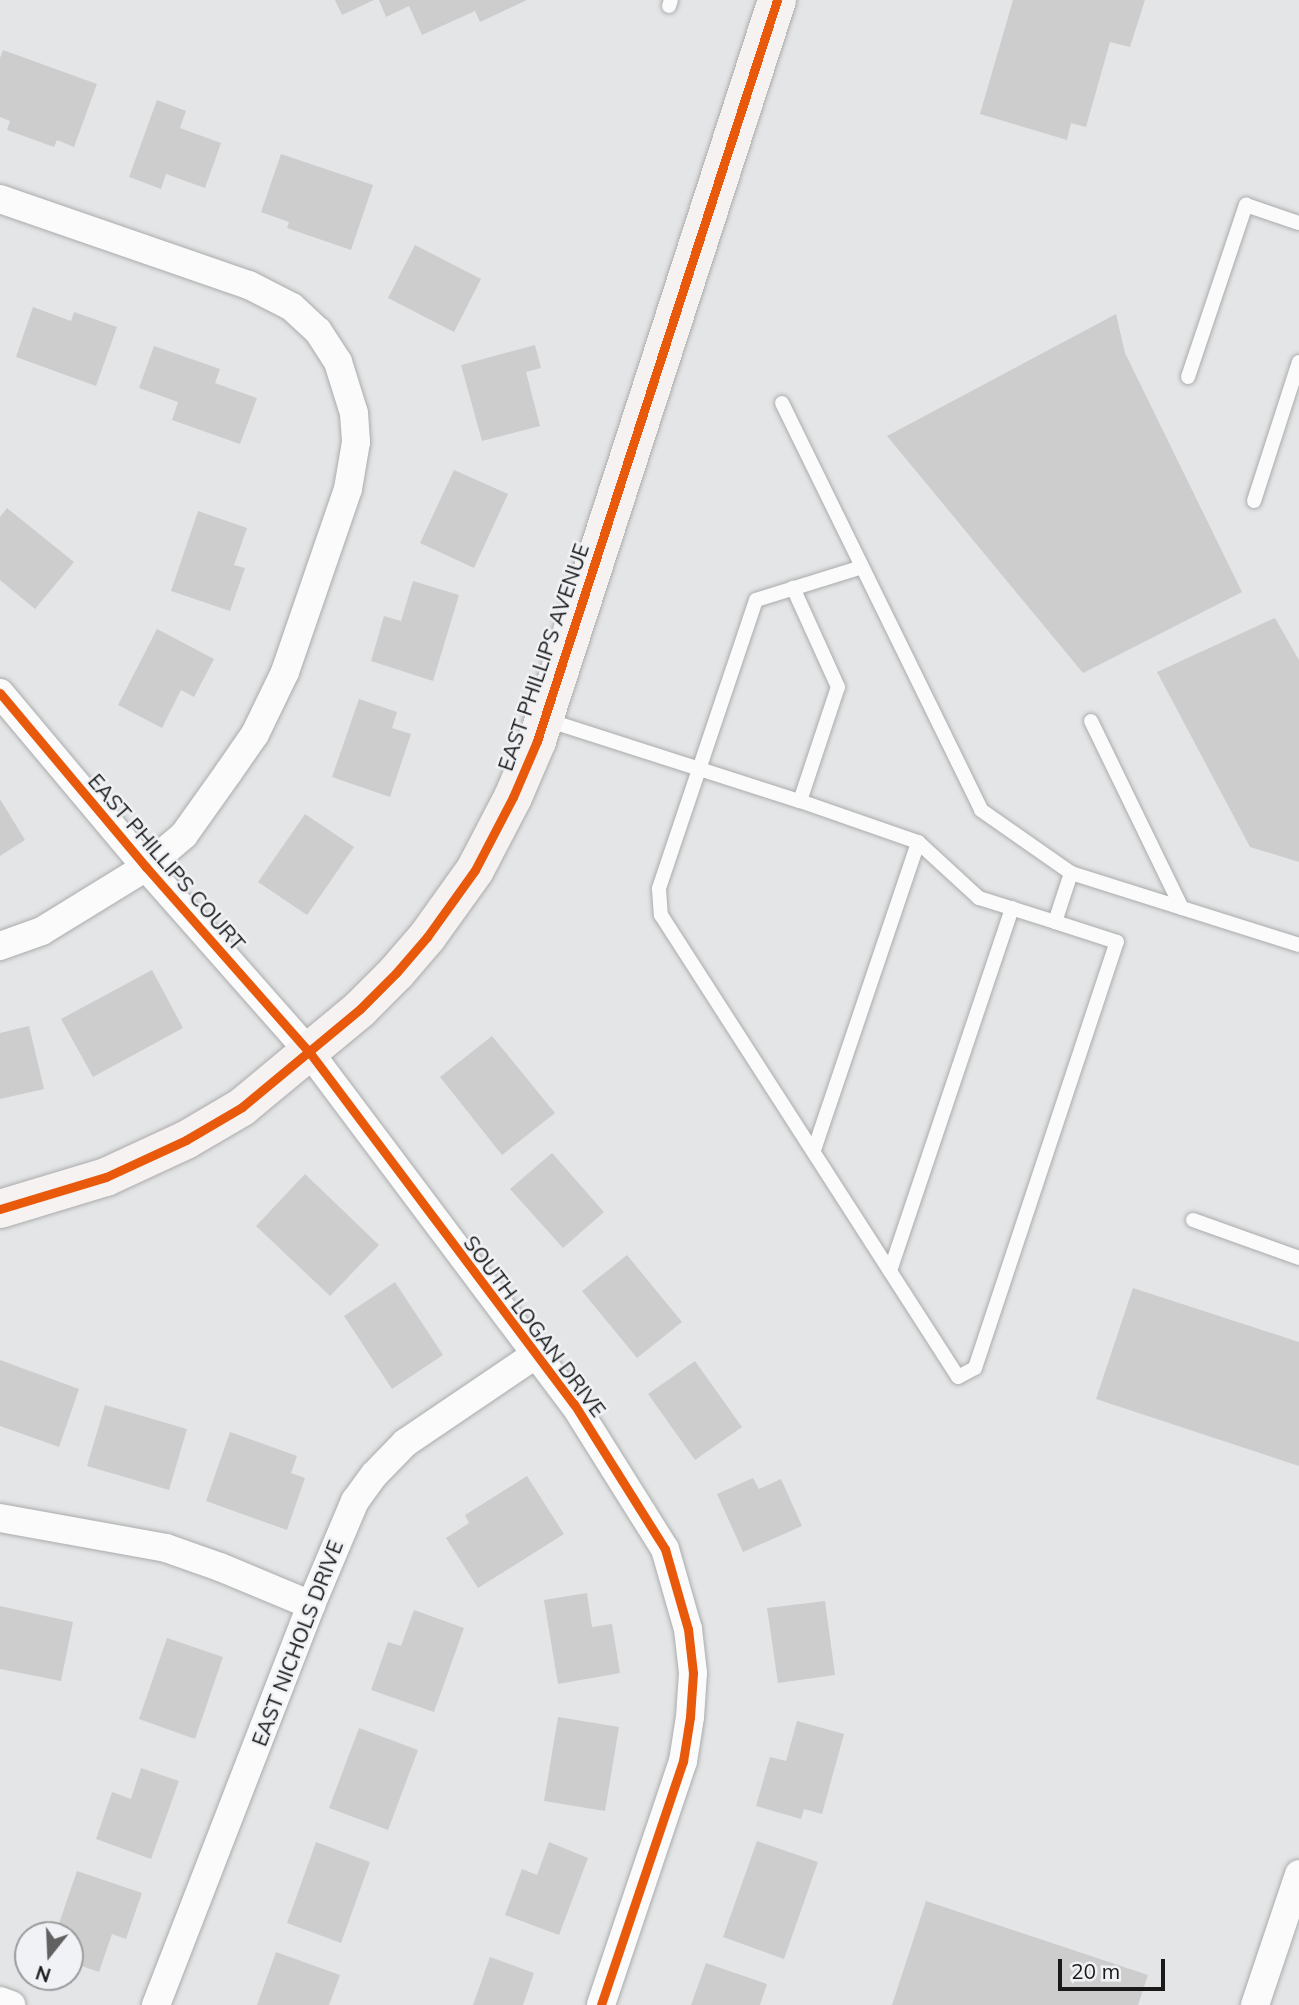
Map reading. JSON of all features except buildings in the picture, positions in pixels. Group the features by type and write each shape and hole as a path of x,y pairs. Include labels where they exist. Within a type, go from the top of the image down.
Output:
{"street":[{"name":"EAST PHILLIPS AVENUE","path":"0,1209 106,1177 186,1140 242,1107 310,1053 396,973 427,937 475,870 513,797 544,719 777,0"},
{"path":"0,199 249,285 292,307 318,331 338,362 354,413 356,442 348,489 285,672 255,734 213,794 184,835 146,867 41,931 0,946"},
{"name":"EAST PHILLIPS COURT","path":"0,693 146,867 310,1053"},
{"name":"SOUTH LOGAN DRIVE","path":"310,1053 574,1404 665,1549 688,1629 693,1673 683,1760 601,2005"},
{"name":"EAST NICHOLS DRIVE","path":"156,2005 311,1605 355,1501 374,1475 405,1443 536,1355"},
{"path":"0,1518 166,1548 311,1605"},
{"path":"1255,2005 1299,1874"},
{"path":"0,2001 11,2005"}],"lane":[{"path":"1188,377 1246,205 1299,222"},
{"path":"1254,500 1299,362"},
{"path":"782,403 981,810 1071,873 1299,945"},
{"path":"544,719 699,769 800,802 918,842 979,898 1117,942 975,1368 958,1377 661,915 659,889 699,769 756,600 862,567"},
{"path":"793,588 838,687 800,802"},
{"path":"1091,721 1182,908"},
{"path":"814,1150 918,842"},
{"path":"1055,922 1071,873"},
{"path":"890,1271 1012,908"},
{"path":"1193,1220 1299,1258"}],"cycle path":[{"path":"0,1209 106,1177 186,1140 242,1107 360,1009 396,973 427,937 475,870 513,797 537,741 777,0"},
{"path":"0,693 146,867 310,1053 574,1404 665,1549 688,1629 693,1673 690,1717 683,1761 601,2005"}]}
